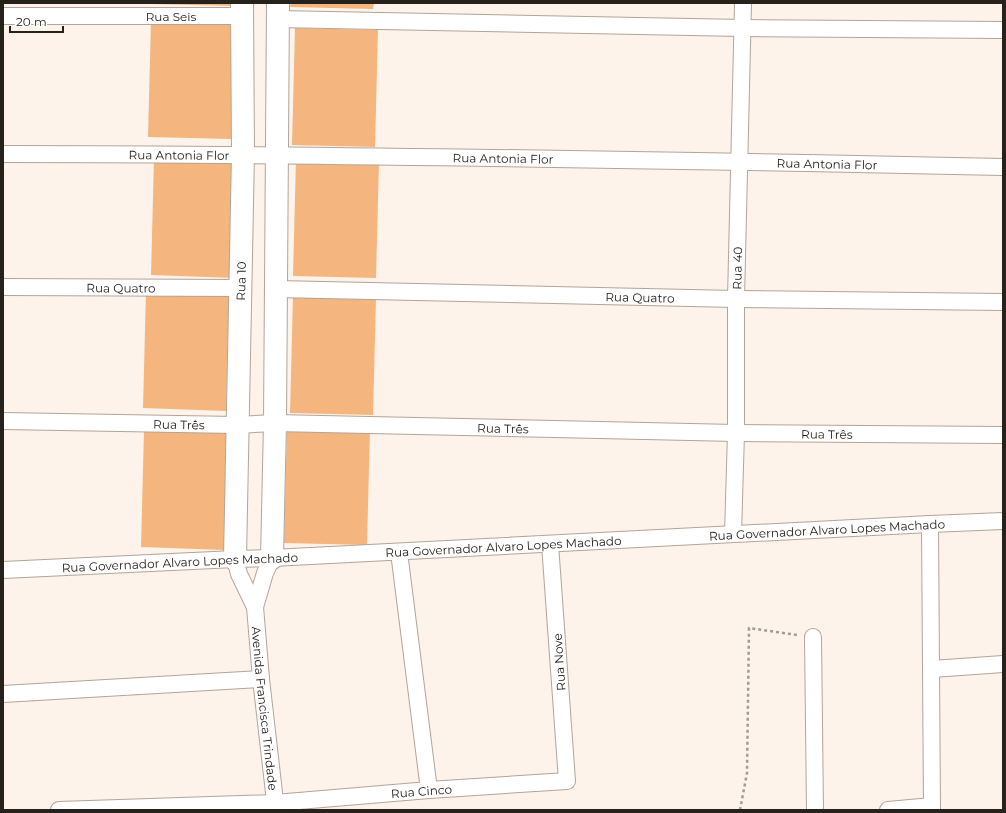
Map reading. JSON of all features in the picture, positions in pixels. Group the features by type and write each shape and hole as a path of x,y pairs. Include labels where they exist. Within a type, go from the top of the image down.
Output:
{"street":[{"name":"Rua 40","path":"733,534 736,432 736,299 743,3"},
{"name":"Rua Seis","path":"3,16 242,10"},
{"name":"Rua 10","path":"235,559 236,425 243,154 242,10"},
{"path":"272,558 275,423 278,11 743,28 1003,30"},
{"name":"Rua Antonia Flor","path":"3,154 243,154 740,161 1003,167"},
{"name":"Rua Quatro","path":"3,287 240,288"},
{"name":"Rua Quatro","path":"276,289 736,299 1003,302"},
{"name":"Rua Três","path":"3,421 236,425 275,423 736,432 1003,435"},
{"name":"Rua Governador Alvaro Lopes Machado","path":"3,570 399,552 1003,521"},
{"path":"888,810 932,808 930,524"},
{"name":"Rua Nove","path":"550,544 567,781"},
{"path":"399,552 429,790"},
{"name":"Avenida Francisca Trindade","path":"255,607 265,573 272,558"},
{"name":"Avenida Francisca Trindade","path":"235,559 239,574 255,607 261,679 276,806"},
{"path":"813,637 815,810"},
{"path":"932,669 1003,664"},
{"path":"3,694 261,679"},
{"name":"Rua Cinco","path":"59,810 276,806 429,790 567,781"}],"path":[{"path":"740,810 747,773 749,628 813,637"}],"shaded area":[{"path":"233,3 233,6 150,4"},
{"path":"291,3 374,3 373,9 290,7"},
{"path":"151,20 234,22 231,139 148,137"},
{"path":"295,28 378,30 375,147 292,145"},
{"path":"154,158 237,161 234,278 151,275"},
{"path":"296,159 379,161 376,278 293,276"},
{"path":"146,291 229,293 226,411 143,408"},
{"path":"293,296 376,298 373,415 290,413"},
{"path":"287,426 370,428 367,545 284,543"},
{"path":"144,430 227,433 224,550 141,547"}]}
